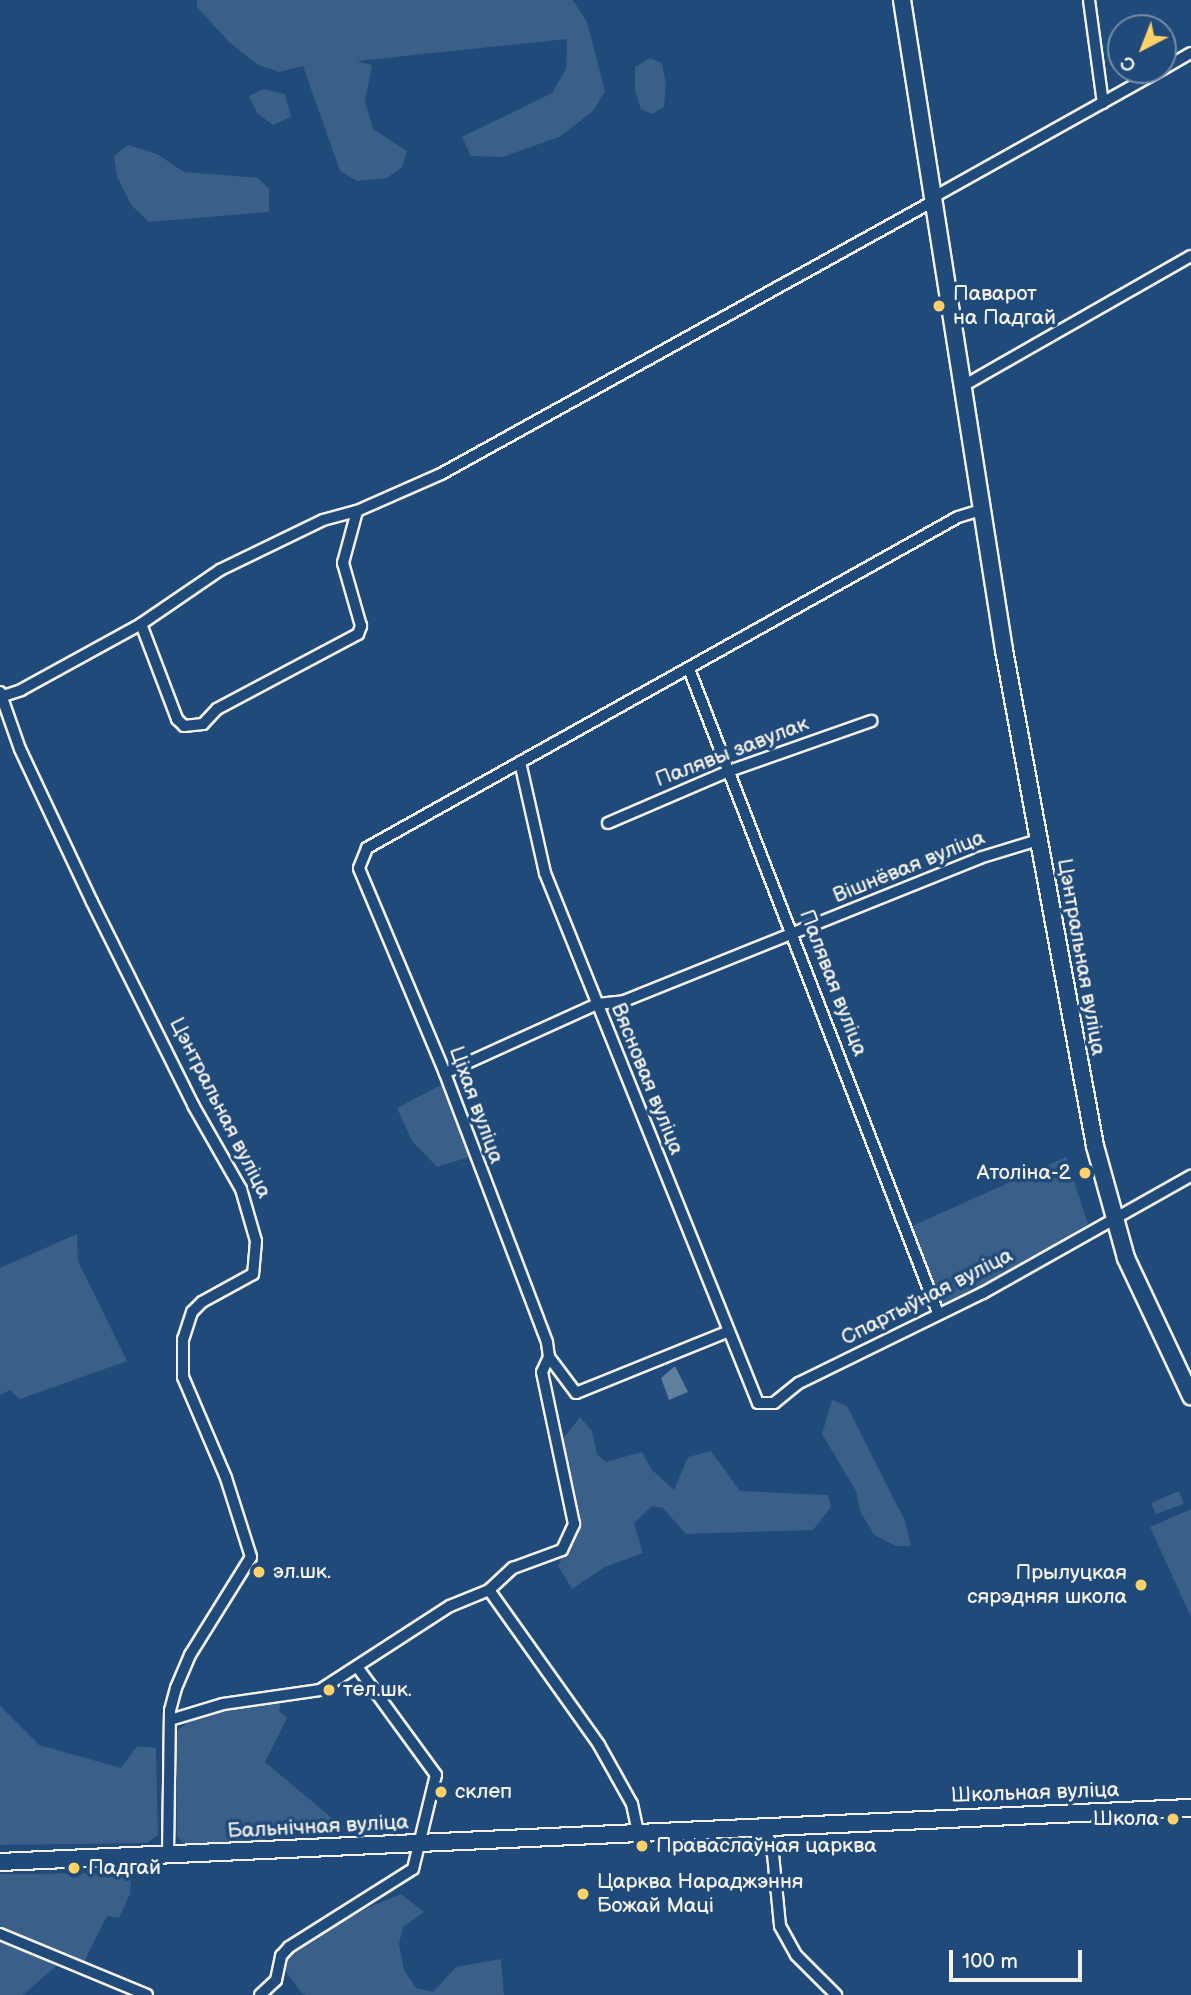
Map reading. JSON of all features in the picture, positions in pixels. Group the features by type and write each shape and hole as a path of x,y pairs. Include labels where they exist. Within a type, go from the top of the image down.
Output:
{"street":[{"name":"Цэнтральная вуліца","path":"902,0 981,510 1038,840 1113,1220 1191,1396"},
{"path":"1089,0 1103,103"},
{"name":"Цэнтральная вуліца","path":"170,1715 190,1655 251,1557 226,1478 183,1377 182,1352 192,1312 253,1274 257,1257 255,1231 242,1189 193,1105 35,784 1,695 21,690 141,624 220,570 323,520 357,511 441,474 563,409 1137,84"},
{"path":"962,386 1191,257"},
{"path":"520,762 958,517 981,510"},
{"path":"141,624 177,719 184,726 203,724 218,709 271,678 350,642 361,626 344,555 357,511"},
{"name":"Палявая вуліца","path":"689,669 938,1313"},
{"name":"Палявы завулак","path":"608,823 729,771 871,721"},
{"name":"Ціхая вуліца","path":"520,762 367,848 359,868 445,1073 547,1342 549,1357"},
{"name":"Вясновая вуліца","path":"520,762 545,873 727,1332 758,1403"},
{"name":"Вішнёвая вуліца","path":"445,1073 597,1004 624,1001 794,936 979,858 1038,840"},
{"name":"Спартыўная вуліца","path":"758,1403 774,1403 799,1383 983,1293 1191,1176"},
{"path":"168,1855 170,1715 223,1704 320,1690 358,1668 450,1606 489,1590 513,1568 562,1550 571,1538 574,1524 542,1372 549,1357 576,1393 727,1332"},
{"path":"489,1590 599,1745 632,1804 638,1832"},
{"path":"260,1995 276,1980 281,1956 289,1947 413,1869 417,1843 436,1775 358,1668"},
{"name":"Школьная вуліца","path":"786,1824 1191,1808"},
{"name":"Бальнічная вуліца","path":"0,1862 786,1824"},
{"path":"765,1825 773,1854 780,1926 796,1955 836,1995"},
{"path":"0,1934 147,1995"}],"shaded area":[{"path":"197,0 573,0 587,22 605,91 593,111 561,136 503,157 471,156 462,137 552,93 566,69 567,39 357,61 372,65 365,101 373,129 407,151 402,167 387,178 357,181 340,171 303,66 279,72 258,65 229,42 197,7"},
{"path":"650,58 662,63 666,85 664,107 652,114 641,109 635,90 635,67"},
{"path":"263,89 285,94 291,117 273,125 257,113 249,96"},
{"path":"128,145 157,154 184,172 258,178 269,189 269,212 149,222 132,206 117,177 114,156"},
{"path":"441,1085 469,1157 437,1167 412,1141 397,1108"},
{"path":"1066,1157 1088,1224 980,1289 941,1306 912,1226"},
{"path":"77,1234 78,1261 127,1361 20,1399 10,1390 0,1395 0,1268"},
{"path":"675,1366 688,1392 669,1400 661,1378"},
{"path":"832,1400 847,1406 905,1521 911,1546 896,1546 874,1535 860,1511 856,1491 822,1434"},
{"path":"580,1417 592,1431 597,1454 606,1462 642,1452 652,1470 674,1490 688,1457 711,1451 740,1491 828,1495 831,1507 813,1530 686,1534 663,1508 652,1506 634,1523 643,1553 605,1567 572,1589 558,1566 576,1532 562,1440"},
{"path":"1179,1491 1184,1504 1156,1514 1151,1503"},
{"path":"1191,1509 1191,1617 1150,1527"},
{"path":"282,1698 279,1711 287,1718 265,1762 345,1829 267,1832 266,1841 184,1844 177,1836 175,1732 197,1716"},
{"path":"0,1706 39,1745 121,1768 137,1746 156,1748 158,1835 147,1843 0,1845"},
{"path":"123,1873 131,1879 130,1894 119,1918 107,1916 84,1962 0,1927 0,1874"},
{"path":"401,1894 424,1912 403,1927 399,1944 404,1970 416,1988 433,1992 456,1967 501,1959 504,1995 305,1995 300,1991 282,1966 303,1944 357,1912"},
{"path":"0,1939 24,1947 56,1966 23,1995 0,1995"}],"place":[{"name":"Паварот на Падгай","path":"939,306"},
{"name":"Атоліна-2","path":"1085,1173"},
{"name":"эл.шк.","path":"259,1572"},
{"name":"Прылуцкая сярэдняя школа","path":"1141,1585"},
{"name":"тел.шк.","path":"329,1690"},
{"name":"склеп","path":"441,1792"},
{"name":"Школа","path":"1173,1819"},
{"name":"Праваслаўная царква","path":"642,1846"},
{"name":"Падгай","path":"74,1868"},
{"name":"Царква Нараджэння Божай Маці","path":"583,1894"}]}
